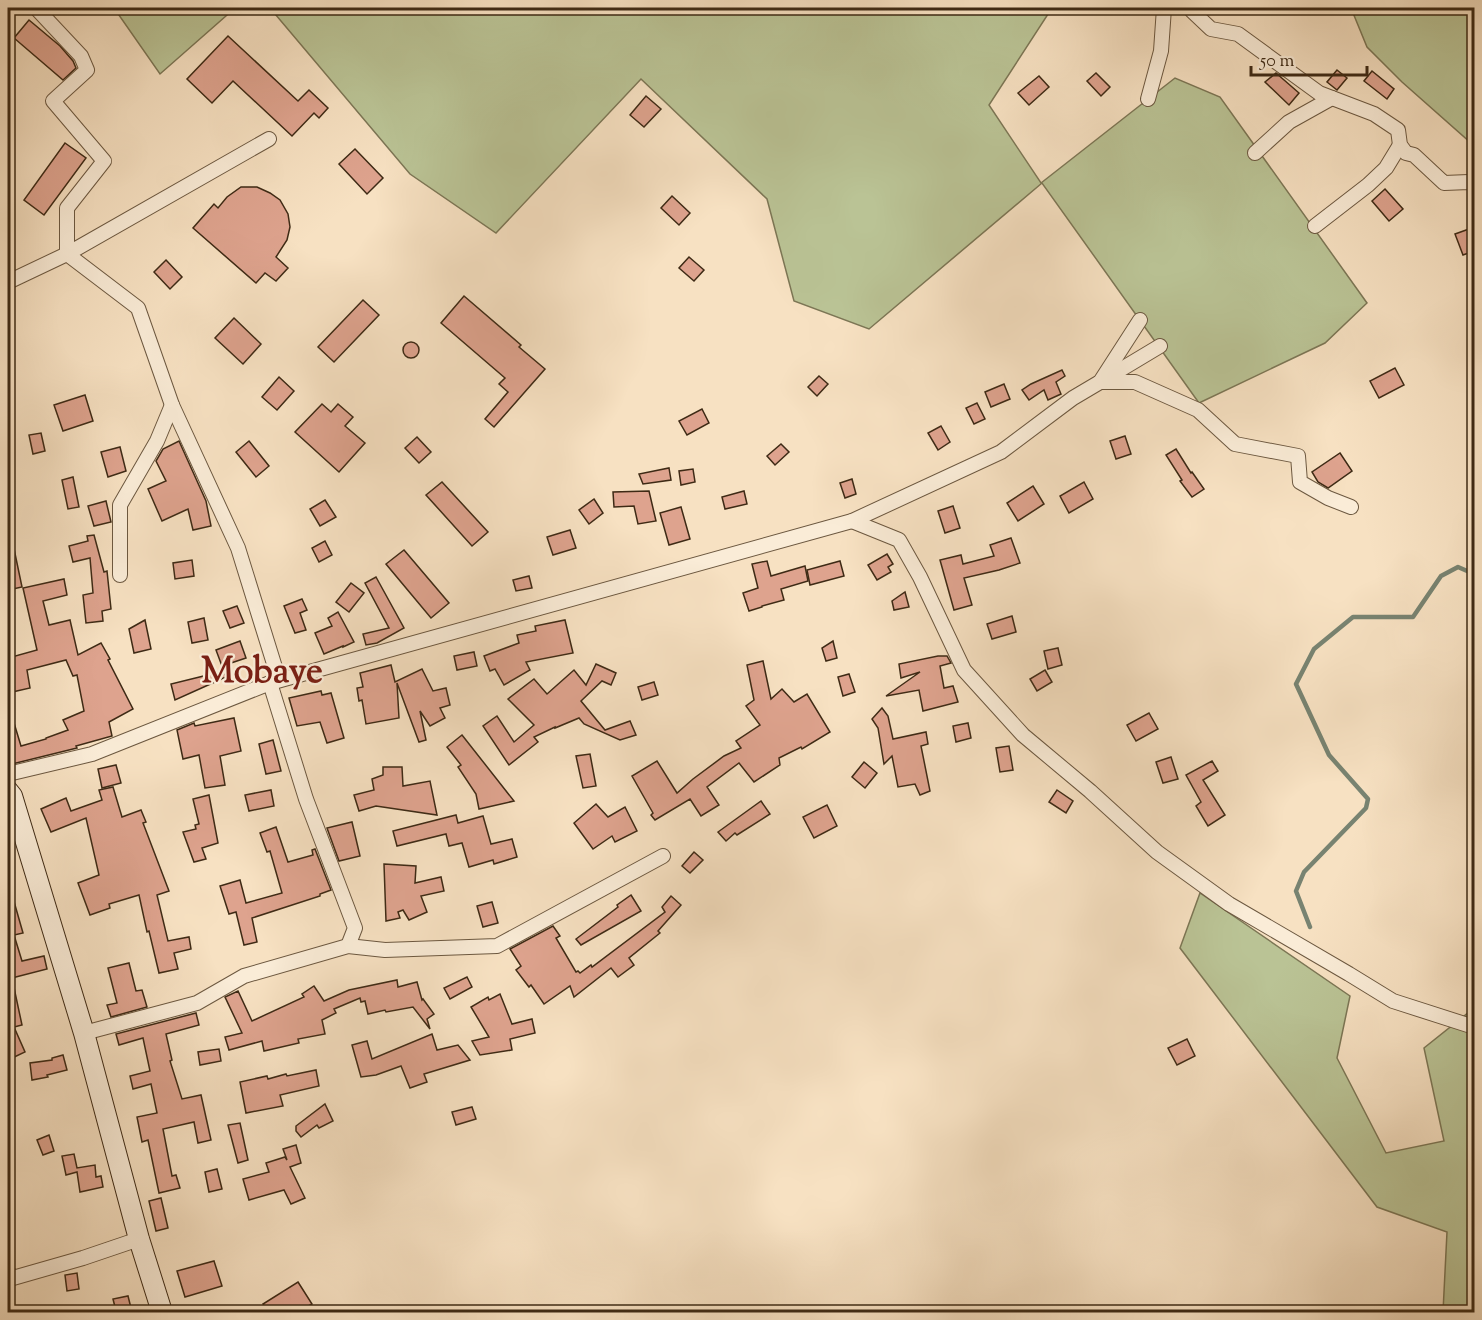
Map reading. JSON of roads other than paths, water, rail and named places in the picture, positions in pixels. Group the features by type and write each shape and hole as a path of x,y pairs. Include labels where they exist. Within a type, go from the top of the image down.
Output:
{"main road":[{"path":"8,791 12,796 84,1033 139,1239 162,1312"}],"street":[{"path":"36,8 81,56 87,70 53,101 104,161 67,208 67,254"},
{"path":"1148,99 1161,51 1164,8"},
{"path":"1191,8 1211,29 1238,34 1319,93 1374,114 1398,130 1400,145 1406,153 1414,155 1444,183 1469,182 1474,185"},
{"path":"1255,153 1289,122 1332,98"},
{"path":"8,282 67,254 269,139"},
{"path":"1315,226 1386,168 1400,145"},
{"path":"67,254 138,308 172,405 238,548 306,799 355,928 348,946"},
{"path":"1100,382 1140,320"},
{"path":"8,774 92,754 274,681 852,521 1001,452 1073,398 1160,346"},
{"path":"1100,382 1135,382 1198,410 1235,444 1298,456 1300,482 1328,498 1351,507"},
{"path":"120,575 120,505 157,441 172,405"},
{"path":"852,521 899,540 920,577 964,670 1023,735 1090,791 1157,852 1229,904 1393,1001 1474,1027"},
{"path":"84,1033 197,1003 244,976 348,946 385,951 497,946 663,856"},
{"path":"8,1272 13,1278 139,1239"}],"waterway":[{"path":"1310,927 1296,891 1304,872 1366,808 1368,799 1329,755 1296,684 1314,649 1353,617 1413,617 1441,576 1458,567 1474,574"}],"district":[{"name":"Mobaye","path":"262,669"}]}
